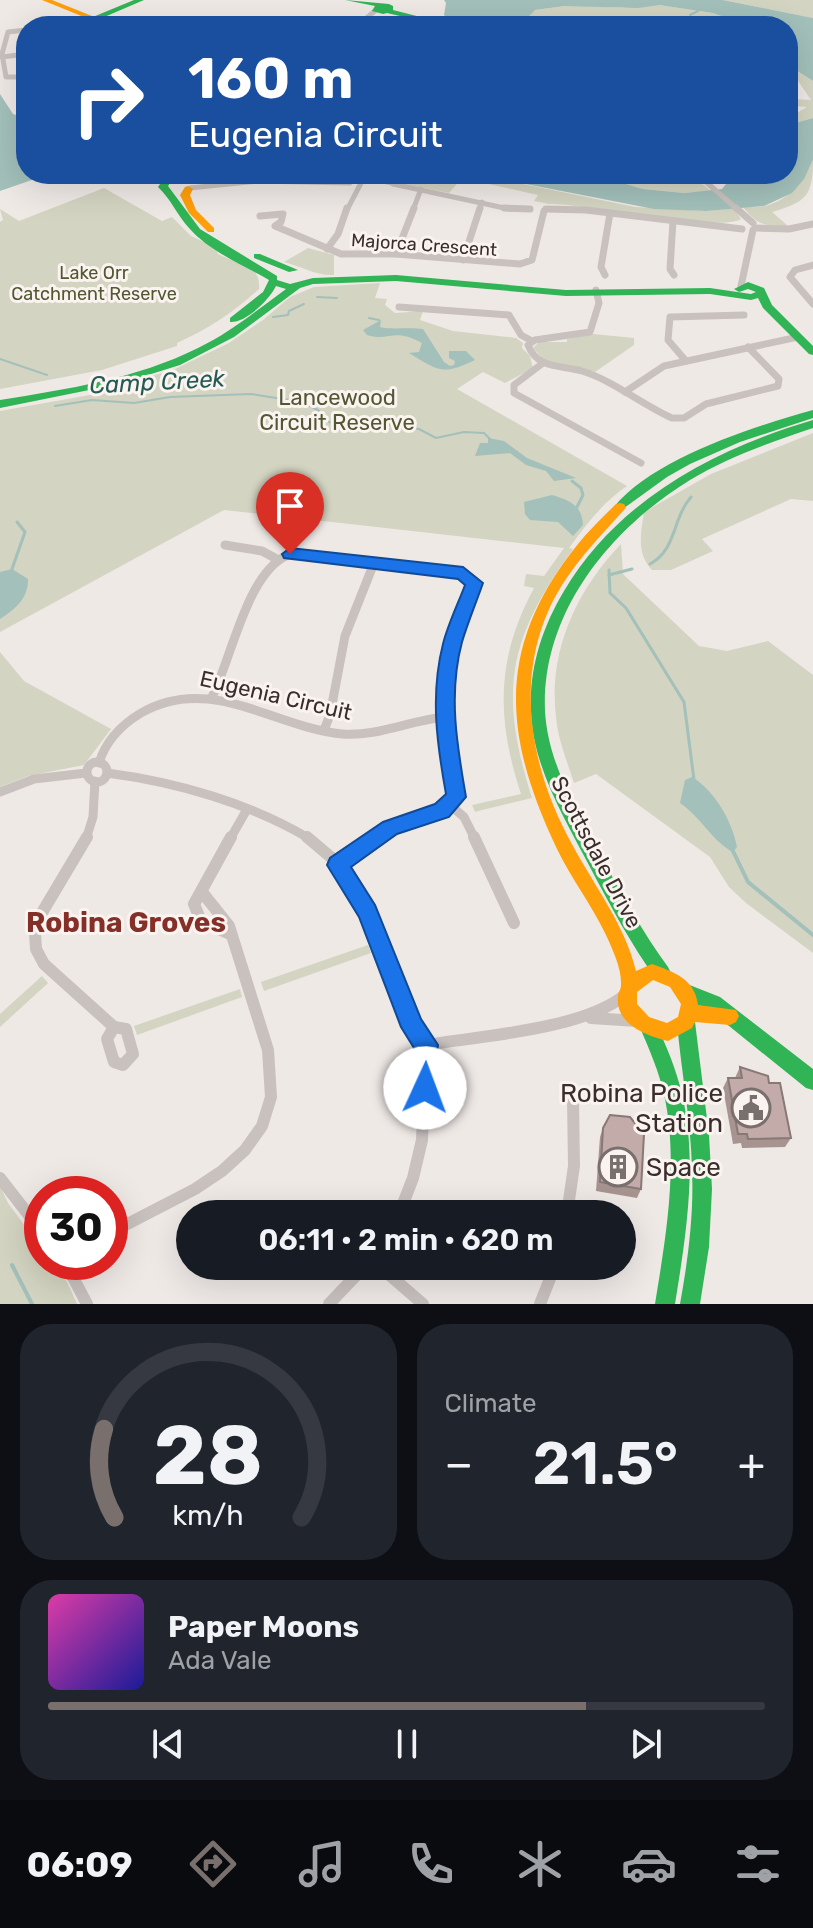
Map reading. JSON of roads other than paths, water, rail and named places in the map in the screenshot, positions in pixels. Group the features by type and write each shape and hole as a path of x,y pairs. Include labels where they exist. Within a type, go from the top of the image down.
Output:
{"main road":[{"path":"35,0 73,16"},
{"path":"46,0 76,16"},
{"path":"105,16 140,0"},
{"path":"354,1 414,16"},
{"path":"171,184 182,216 197,231 273,280"},
{"path":"188,184 185,197 188,205 204,224 298,279"},
{"path":"0,396 86,381 159,359 231,322 267,294 273,280 282,271 298,279 411,278 596,293 748,292 813,360"},
{"path":"0,404 97,387 175,362 228,336 298,279"},
{"path":"794,338 813,352"},
{"name":"Scottsdale Drive","path":"628,989 626,960 617,937 546,807 525,746 520,688 531,631 557,583 605,520 655,480 700,456 813,414"},
{"name":"Scottsdale Drive","path":"662,973 636,938 563,801 545,753 537,694 545,643 567,595 617,529 665,489 719,460 813,424"},
{"path":"546,807 563,801"},
{"path":"665,1304 676,1235 679,1167 668,1061 630,1012 628,989 643,974 662,973 680,983 687,992 714,1003 734,1017 813,1081"},
{"path":"687,992 703,1207 701,1243 690,1304"},
{"path":"643,1026 668,1032 688,1017 712,1012 734,1017"}],"street":[{"path":"16,32 7,33 2,57 6,77 16,77"},
{"path":"2,57 16,55"},
{"path":"352,184 355,191"},
{"path":"327,249 334,242 360,184"},
{"path":"393,184 501,206 586,210 776,229 813,224"},
{"path":"709,184 754,226"},
{"path":"396,254 421,189"},
{"path":"463,260 482,202"},
{"name":"Majorca Crescent","path":"275,226 341,254 396,254 497,264 529,262 533,256 538,208"},
{"path":"739,210 748,242 748,292"},
{"path":"605,275 601,267 610,213"},
{"path":"673,221 670,269 674,275"},
{"path":"748,242 754,226"},
{"path":"813,265 797,269 790,277 813,304"},
{"path":"748,272 748,292"},
{"path":"399,307 509,315 521,335 532,341 587,333 594,327 596,293"},
{"path":"686,361 668,340 670,317 744,315"},
{"path":"625,392 658,369 794,338"},
{"path":"532,341 529,350 543,363 585,372 667,416 680,418 706,404 778,386 779,379 748,347"},
{"path":"543,363 514,385 514,393 641,463"},
{"path":"225,545 262,551 275,558 290,554 463,573 474,583 452,644 446,675 445,717 450,768 456,791 450,805 390,828 338,865"},
{"path":"212,697 224,676 251,599 275,558"},
{"path":"324,730 330,715 345,636 374,563"},
{"name":"Eugenia Circuit","path":"99,763 112,735 150,706 185,695 212,697 324,730 360,734 424,718 445,717"},
{"path":"107,773 105,765 90,766 89,834 42,912 33,935 37,956 44,964 114,1027"},
{"path":"0,792 34,779 91,777 107,773 149,780 272,819 310,839 338,865 368,912 412,1027 426,1045 421,1153 404,1200"},
{"path":"450,805 461,811 514,923"},
{"path":"230,934 195,916 194,904 246,811"},
{"path":"128,1224 213,1179 245,1151 264,1119 270,1098 271,1064 226,915 207,902 202,892"},
{"path":"426,1045 584,1018 611,1007 628,989"},
{"path":"584,1018 643,1026"},
{"path":"569,1200 574,1166 573,1099"},
{"path":"0,1178 24,1209"},
{"path":"77,1280 87,1304"},
{"path":"329,1304 352,1280"},
{"path":"395,1280 423,1304"},
{"path":"540,1304 549,1280"}],"water":[{"path":"444,0 723,0 813,18 813,81 798,71 798,16 721,16 659,5 638,8 565,6 535,10 529,16 445,16"},
{"path":"0,94 16,115 16,184 20,184 0,191"},
{"path":"813,118 813,160 804,179 792,193 764,206 706,211 654,209 525,184 626,184 685,193 722,189 726,184 798,184 798,122"},
{"path":"381,320 380,327 384,328 423,329 444,362 450,366 455,361 449,358 449,351 466,351 475,360 456,368 435,368 409,353 419,352 422,343 398,335 375,337 363,330"},
{"path":"488,438 504,441 527,458 576,478 554,481 546,471 526,465 510,453 475,456 480,443 488,443"},
{"path":"552,495 569,501 580,513 583,525 573,536 558,522 530,520 525,514 524,502"},
{"path":"12,569 28,579 26,592 20,602 0,619 0,572"},
{"path":"692,777 715,798 727,817 737,847 733,852 680,803 685,780"}],"waterway":[{"path":"690,15 698,11"},
{"path":"317,297 337,298"},
{"path":"273,317 288,315 289,311 304,304"},
{"path":"369,318 379,320"},
{"name":"Camp Creek","path":"0,359 47,375"},
{"name":"Camp Creek","path":"55,406 92,400 134,403 170,397 251,394 302,402 318,410 329,422 341,425 357,427 379,423 419,429 436,438 464,432 484,433 490,439"},
{"name":"Camp Creek","path":"572,481 581,488 583,495 577,507"},
{"path":"650,564 659,558 670,542 691,497"},
{"path":"12,569 25,532 17,522"},
{"path":"609,575 632,569"},
{"name":"Camp Creek","path":"609,570 609,575"},
{"name":"Camp Creek","path":"609,575 610,593 626,608 684,702 694,780"},
{"name":"Camp Creek","path":"732,849 748,882 813,935"},
{"path":"12,1265 32,1304"}],"place":[{"name":"Robina Police Station","path":"751,1108"},
{"name":"Space","path":"618,1167"}],"district":[{"name":"Robina Groves","path":"126,922"}],"park label":[{"name":"Lake Orr Catchment Reserve","path":"94,283"},
{"name":"Lancewood Circuit Reserve","path":"337,410"}]}
